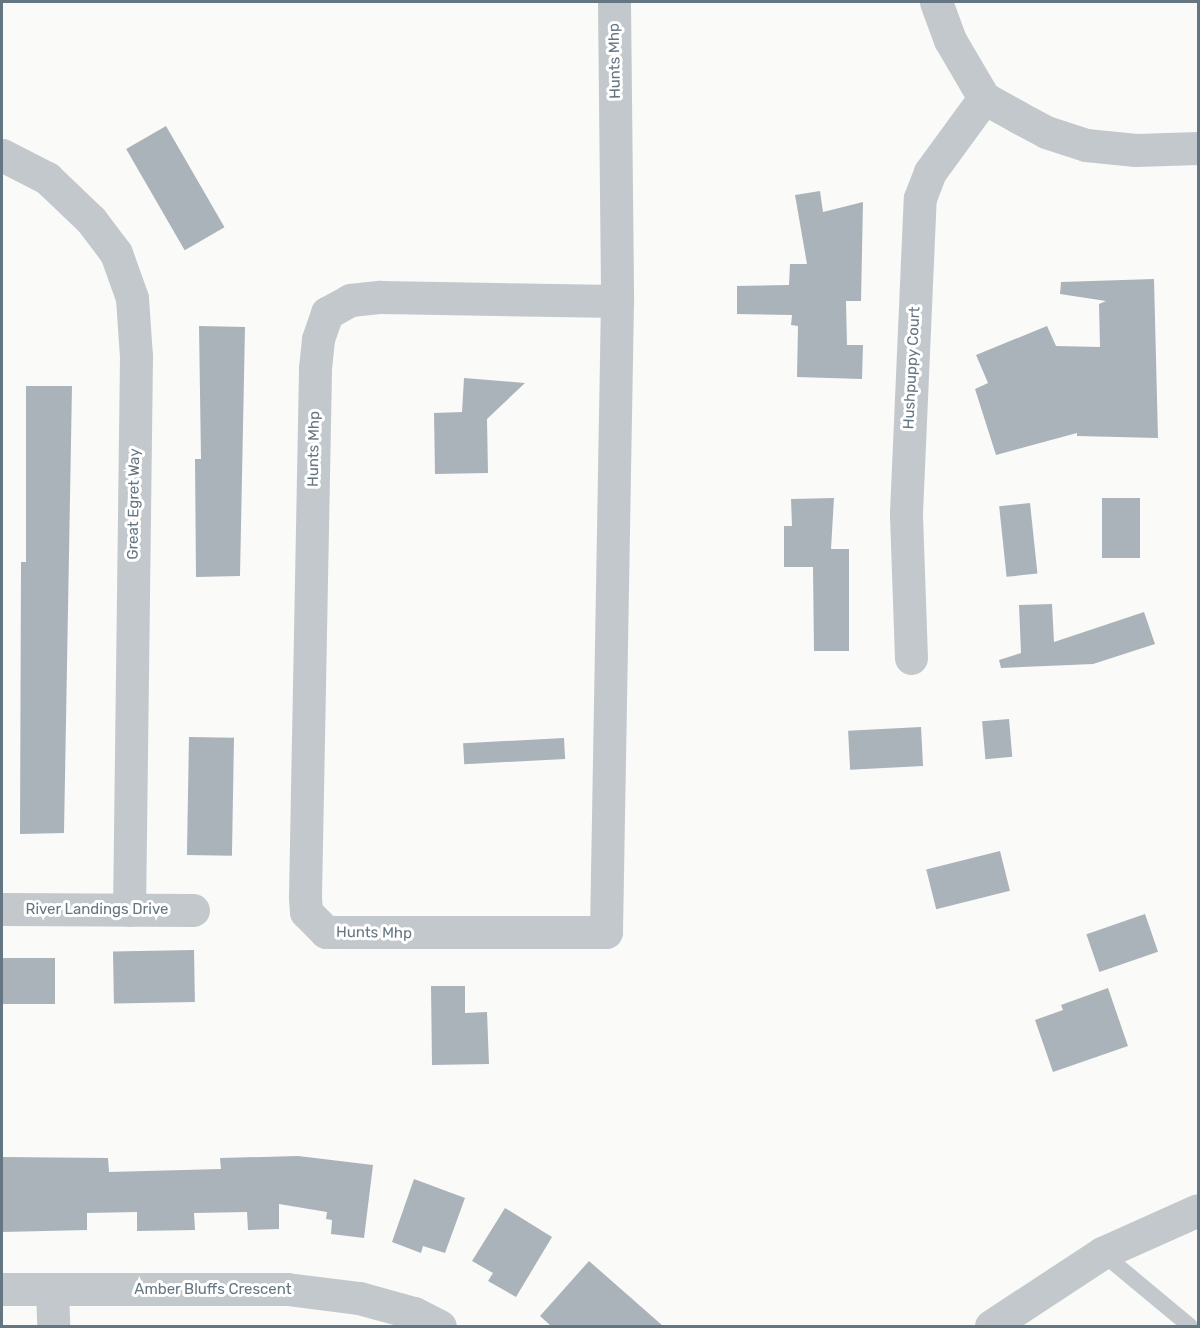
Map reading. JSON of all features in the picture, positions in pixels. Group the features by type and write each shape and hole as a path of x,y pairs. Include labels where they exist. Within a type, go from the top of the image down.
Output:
{"street":[{"name":"Hunts Mhp","path":"615,2 617,301 606,932 326,932 306,912 305,896 315,368 318,339 327,313 350,300 381,297 617,301"},
{"path":"936,2 950,40 984,98 1046,132 1086,145 1136,150 1198,148"},
{"name":"Hushpuppy Court","path":"911,658 906,513 920,198 930,172 984,98"},
{"name":"Great Egret Way","path":"2,155 47,178 91,220 116,254 132,298 136,356 129,910"},
{"name":"River Landings Drive","path":"2,909 193,910"},
{"path":"991,1326 1102,1252 1198,1210"},
{"name":"Amber Bluffs Crescent","path":"2,1289 287,1289 358,1298 414,1313 440,1326"},
{"path":"52,1289 52,1326"}],"lane":[{"path":"1102,1252 1190,1326"}],"building":[{"path":"166,126 224,227 185,250 126,149"},
{"path":"820,191 823,212 863,202 861,301 846,301 847,345 863,345 862,379 797,377 798,326 791,325 792,315 737,314 737,286 789,285 790,264 807,264 795,195"},
{"path":"1154,279 1158,438 1077,436 1077,433 996,455 975,389 988,383 976,355 1047,326 1056,346 1100,347 1099,304 1106,301 1060,294 1061,282"},
{"path":"199,326 245,327 240,576 196,577 195,459 201,459"},
{"path":"464,378 525,383 487,419 488,473 435,474 434,413 462,412"},
{"path":"26,386 72,386 64,833 20,834 21,562 26,562"},
{"path":"834,498 831,549 849,549 849,651 814,651 813,567 784,567 784,526 792,526 791,499"},
{"path":"1102,498 1140,498 1140,558 1102,558"},
{"path":"1030,503 1037,574 1007,577 999,506"},
{"path":"1052,604 1054,642 1144,612 1155,644 1093,664 1001,668 999,660 1021,653 1019,605"},
{"path":"1009,719 1012,757 985,759 982,721"},
{"path":"921,727 923,766 850,770 848,731"},
{"path":"189,737 234,738 232,856 187,855"},
{"path":"564,738 565,759 464,764 463,743"},
{"path":"1000,851 1010,891 936,909 926,869"},
{"path":"1145,914 1158,952 1099,972 1086,934"},
{"path":"194,950 195,1002 114,1003 113,951"},
{"path":"2,958 55,958 55,1004 2,1004"},
{"path":"431,986 465,986 465,1013 487,1012 489,1064 432,1065"},
{"path":"1108,988 1128,1046 1053,1072 1035,1020 1063,1010 1061,1005"},
{"path":"298,1156 373,1165 364,1238 331,1234 332,1220 326,1219 327,1212 279,1204 279,1229 248,1230 247,1212 194,1213 195,1230 137,1231 137,1212 87,1213 87,1230 2,1232 2,1157 108,1158 109,1172 221,1169 220,1158"},
{"path":"414,1179 465,1198 445,1253 423,1246 421,1253 392,1242"},
{"path":"505,1208 552,1237 516,1297 488,1281 493,1273 472,1261"},
{"path":"589,1261 663,1326 551,1326 540,1316"}]}
